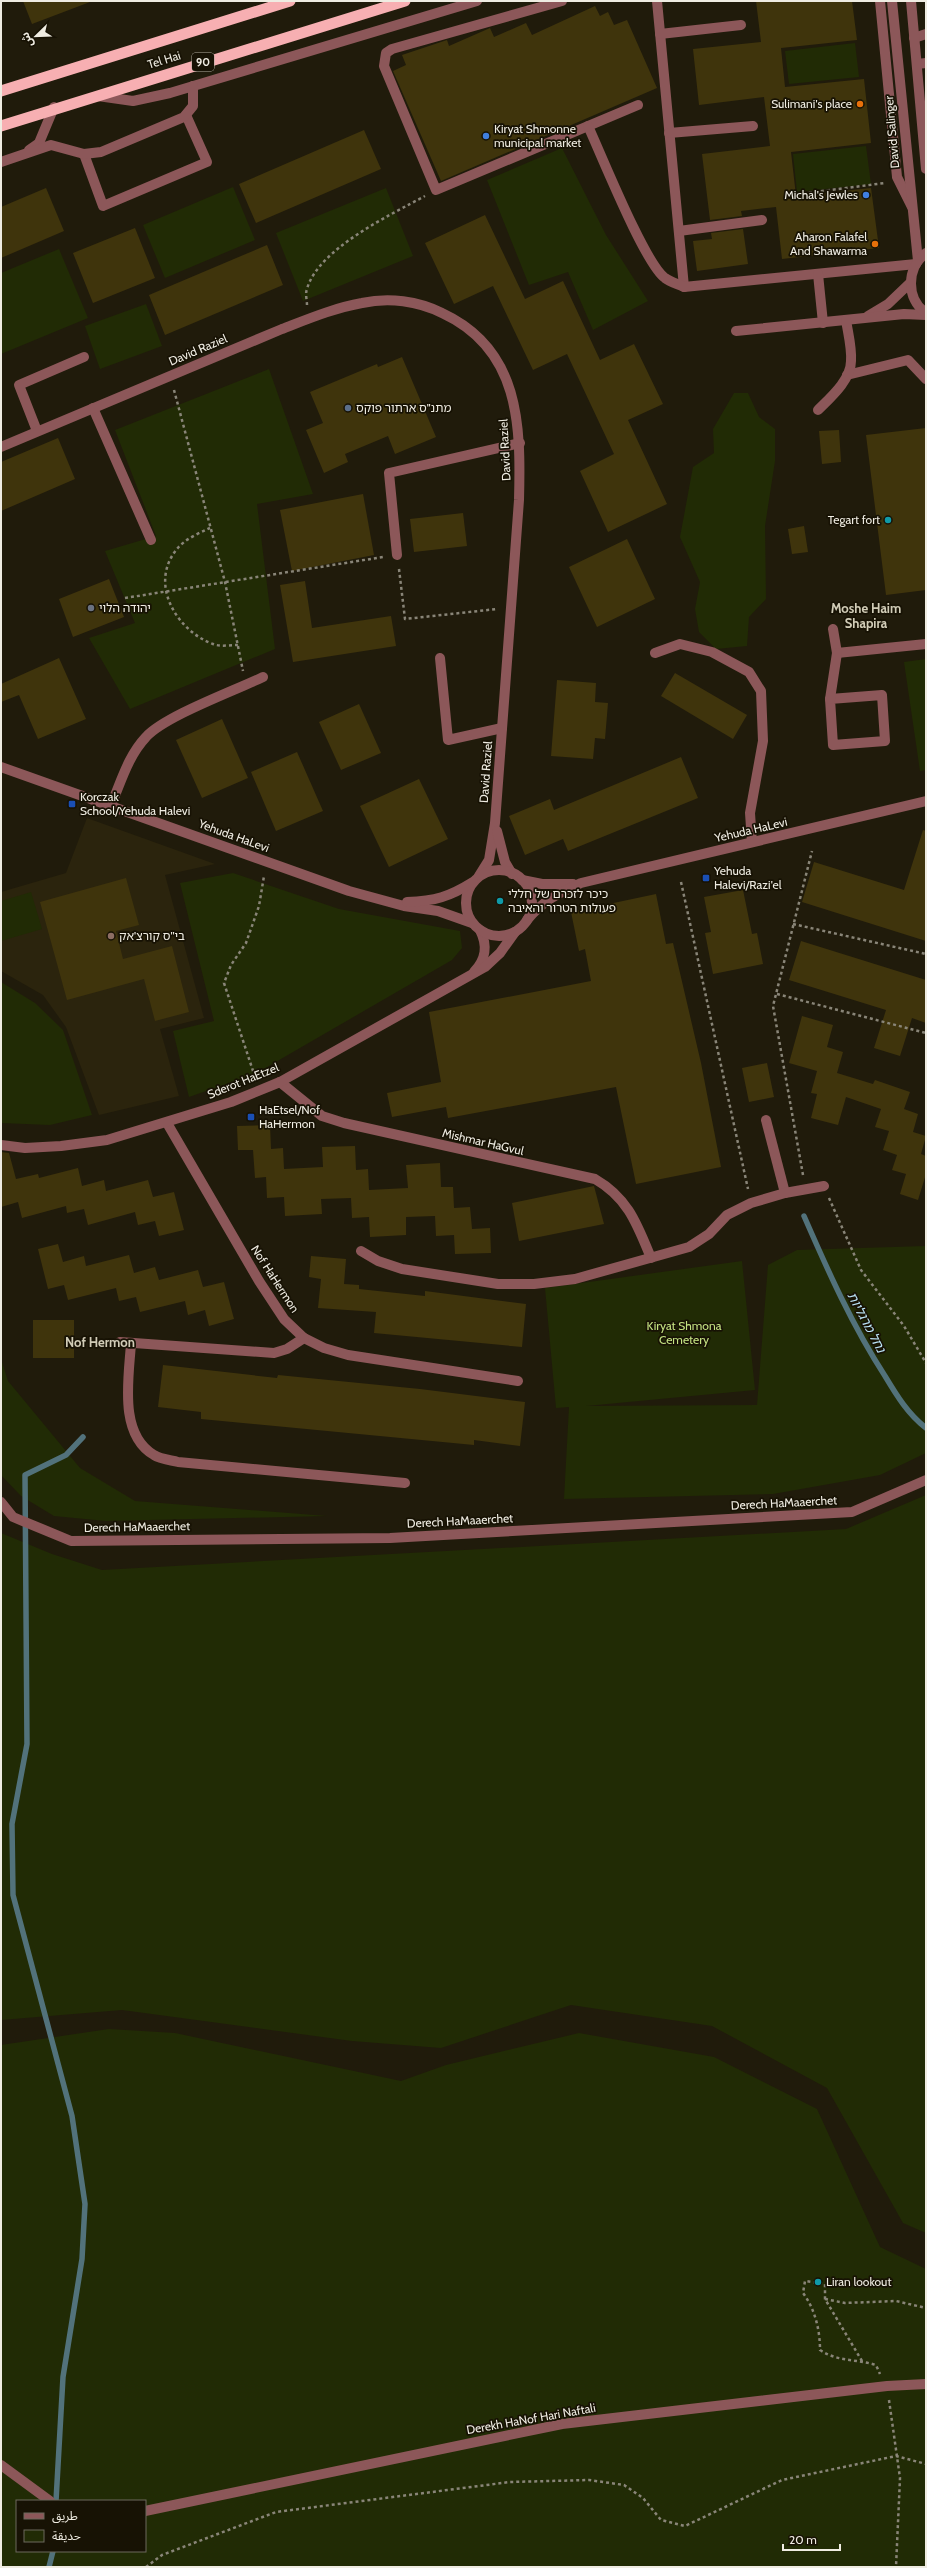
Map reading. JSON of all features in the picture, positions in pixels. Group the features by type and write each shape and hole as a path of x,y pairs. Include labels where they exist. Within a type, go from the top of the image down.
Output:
{"highway":[{"name":"Tel Hai","path":"1,91 290,1"},
{"name":"Tel Hai","path":"1,126 94,95 405,1"}],"street":[{"path":"94,95 133,101 193,86 477,1"},
{"path":"562,1 392,49 386,53 384,66 436,190 638,105"},
{"path":"657,1 684,287"},
{"path":"880,1 899,181 912,207"},
{"name":"David Salinger","path":"892,1 917,263"},
{"path":"911,1 914,38 921,64 926,169"},
{"path":"660,34 741,25"},
{"path":"914,38 926,34"},
{"path":"1,162 51,145 84,154 101,152 186,115 193,106 193,86"},
{"path":"21,155 39,143 54,108"},
{"path":"84,154 103,206 207,162 186,115"},
{"path":"588,126 636,231 655,266 664,278 684,287 917,263"},
{"path":"669,133 753,126"},
{"path":"679,231 762,220"},
{"path":"866,318 888,304 910,283 917,263 926,253"},
{"path":"818,274 823,323"},
{"path":"910,283 913,298 926,314"},
{"name":"David Raziel","path":"1,447 308,319 363,302 392,300 427,306 455,319 481,338 498,360 513,395 520,429 520,443 519,500 495,823 489,860 476,879"},
{"path":"736,331 904,314 926,314"},
{"path":"818,410 834,395 847,375 852,362 846,320"},
{"path":"37,432 19,385 84,357"},
{"path":"847,375 908,360 926,379"},
{"path":"93,408 151,540"},
{"path":"397,555 389,473 520,443"},
{"path":"830,699 882,695 885,741 833,745 830,699 837,653 833,629"},
{"path":"655,653 680,644 712,652 749,672 761,691 763,741 750,813 752,842"},
{"path":"837,653 926,644"},
{"path":"440,658 448,740 502,728"},
{"path":"111,805 130,758 146,737 160,724 263,677"},
{"name":"Yehuda HaLevi","path":"1,767 349,891 391,903 438,911 472,923"},
{"name":"Yehuda HaLevi","path":"522,880 554,884 581,883 926,801"},
{"name":"David Raziel","path":"495,823 505,862 512,874"},
{"path":"494,871 512,874 522,880 528,889 531,900 527,920 515,932 500,936 480,930 472,923 467,913 466,902 476,879 494,871"},
{"name":"Yehuda HaLevi","path":"391,903 433,901 453,894 476,879"},
{"name":"Yehuda HaLevi","path":"527,920 542,903 581,883"},
{"path":"473,974 479,966 486,947 480,930"},
{"name":"Sderot HaEtzel","path":"1,1145 25,1148 61,1146 107,1140 167,1123 259,1091 280,1082 473,974 492,962 515,932"},
{"name":"Mishmar HaGvul","path":"280,1082 322,1116 344,1123 595,1179 611,1188 627,1207 635,1219 651,1258"},
{"path":"766,1120 785,1193"},
{"name":"Nof HaHermon","path":"167,1123 259,1281 284,1319 304,1338 324,1348 348,1355 518,1381"},
{"path":"361,1251 378,1261 402,1269 498,1284 534,1284 575,1279 690,1247 708,1234 727,1215 751,1203 785,1193 824,1186"},
{"path":"120,1342 274,1353 287,1349 304,1338"},
{"path":"131,1343 128,1394 130,1422 141,1444 154,1455 178,1462 405,1483"},
{"name":"Derech HaMaaerchet","path":"1,1502 13,1517 71,1541 390,1538 852,1512 926,1480"},
{"name":"Derekh HaNof Hari Naftali","path":"146,2511 562,2424 887,2386 926,2384"},
{"path":"1,2465 49,2500"}],"path":[{"path":"799,196 799,194 899,181"},
{"path":"308,319 306,290 316,272 333,253 356,235 436,190"},
{"path":"170,376 224,582 246,685"},
{"path":"210,528 191,537 176,549 167,568 165,592 179,622 196,636 215,645 238,645"},
{"path":"125,598 397,555 405,619 511,608"},
{"path":"806,1190 788,1098 773,1006 812,851"},
{"path":"259,1091 224,983 231,965 246,943 260,906 266,861"},
{"path":"681,882 751,1203"},
{"path":"793,924 926,954"},
{"path":"777,994 926,1033"},
{"path":"824,1186 861,1270 904,1326 926,1363"},
{"path":"805,2281 826,2284 825,2299 833,2316 862,2361 839,2359 820,2350 820,2338 811,2304 803,2293 805,2281"},
{"path":"825,2299 845,2303 896,2301 926,2308"},
{"path":"887,2386 900,2478 896,2567"},
{"path":"146,2567 162,2555 276,2512 510,2482 589,2480 624,2485 644,2498 661,2520 685,2526 782,2480 896,2456 926,2464"}],"shaded area":[{"path":"87,818 215,864 165,875 204,1018 160,1029 179,1096 99,1115 66,1027 43,995 1,971 1,892 66,873"}],"green space":[{"path":"855,43 859,77 789,84 785,51"},
{"path":"866,146 871,184 797,192 793,154"},
{"path":"562,148 606,235 648,301 593,330 568,272 529,285 487,180"},
{"path":"233,187 255,240 165,278 143,225"},
{"path":"386,188 413,256 303,301 276,233"},
{"path":"59,249 88,318 1,354 1,273"},
{"path":"146,304 162,346 100,369 85,326"},
{"path":"269,369 313,494 257,504 275,649 130,709 89,638 135,623 105,551 156,536 115,430"},
{"path":"734,393 748,393 759,417 775,429 775,461 765,526 766,599 749,617 747,646 716,649 699,632 695,609 700,582 680,537 693,467 714,453 713,429"},
{"path":"926,659 926,770 920,771 904,662"},
{"path":"233,873 339,909 460,931 462,948 452,960 255,1074 189,1097 173,1031 214,1021 180,883"},
{"path":"31,892 42,929 1,941 1,901"},
{"path":"1,982 35,1003 63,1030 92,1115 50,1125 1,1123"},
{"name":"Kiryat Shmona Cemetery","path":"926,1246 926,1453 880,1475 773,1494 564,1499 569,1407 556,1408 545,1288 742,1261 755,1390 586,1406 757,1405 768,1265 797,1250"},
{"path":"1,1359 8,1381 80,1468 135,1501 327,1516 106,1521 54,1516 21,1496 1,1475"},
{"path":"926,1495 926,2233 903,2223 827,2088 712,2026 571,2005 441,2048 352,2041 122,2010 1,2020 1,1533 52,1554 102,1570 846,1529"},
{"path":"109,2029 175,2033 401,2081 446,2065 579,2033 714,2057 817,2109 880,2247 926,2269 926,2567 1,2567 1,2045"}],"building":[{"path":"23,1 90,1 90,2 32,24"},
{"path":"756,1 852,1 857,40 781,48 785,87 864,79 871,143 791,152 796,196 871,188 879,248 782,259 776,207 741,211 742,216 710,220 702,154 770,146 764,97 699,105 693,49 761,42"},
{"name":"Kiryat Shmonne municipal market","path":"595,6 600,16 608,12 614,25 627,20 657,88 441,181 393,71 406,65 402,55 447,40 449,46 490,28 494,37 526,23 532,35"},
{"path":"364,130 381,169 256,223 239,184"},
{"path":"46,188 64,231 1,258 1,207"},
{"path":"485,215 525,299 563,281 600,360 634,344 663,404 628,420 667,504 608,532 580,471 614,454 567,354 533,370 493,286 454,304 425,243"},
{"path":"135,228 155,278 93,303 73,253"},
{"path":"743,229 748,264 697,271 693,241 712,239 711,233"},
{"path":"267,245 283,285 165,335 149,295"},
{"name":"מתנ\"ס ארתור פוקס","path":"402,357 436,437 395,454 388,436 345,454 348,462 324,473 306,430 323,423 310,392 377,364 378,367"},
{"name":"Tegart fort","path":"926,428 926,590 886,595 866,435"},
{"path":"839,430 841,462 822,464 819,431"},
{"path":"58,438 75,479 1,511 1,462"},
{"path":"363,494 374,555 292,571 280,510"},
{"path":"463,513 467,546 414,552 410,519"},
{"path":"804,526 808,552 792,554 788,529"},
{"path":"627,539 655,599 597,627 569,567"},
{"name":"יהודה הלוי","path":"109,579 124,617 73,637 59,599"},
{"path":"305,581 312,628 391,616 396,646 293,662 280,585"},
{"path":"59,658 86,719 38,739 19,695 1,702 1,684"},
{"path":"675,673 747,715 733,739 661,696"},
{"path":"557,680 596,683 595,702 608,703 605,739 595,738 593,759 551,756"},
{"path":"359,704 381,753 341,770 319,722"},
{"path":"222,719 248,778 202,798 176,740"},
{"path":"297,752 323,811 276,831 251,772"},
{"path":"681,757 698,798 568,851 563,839 525,855 509,816 550,799 554,810"},
{"path":"419,779 448,839 389,867 360,806"},
{"path":"923,830 926,831 926,941 802,902 814,862 904,890"},
{"path":"126,878 139,925 116,931 123,959 172,946 189,1012 155,1021 144,979 67,1000 40,902"},
{"path":"743,890 752,934 757,933 763,964 713,974 705,933 711,932 704,897"},
{"path":"656,894 666,944 673,943 701,1063 721,1167 636,1184 616,1087 448,1118 446,1107 392,1117 387,1093 441,1082 429,1012 591,981 585,949 579,951 571,912"},
{"path":"801,941 926,980 926,1023 912,1018 900,1056 874,1048 886,1010 789,980"},
{"path":"802,1016 833,1025 827,1047 843,1052 837,1073 873,1084 875,1080 910,1092 904,1109 918,1114 913,1132 926,1136 921,1154 926,1156 926,1174 918,1200 900,1194 906,1174 892,1170 897,1155 883,1150 889,1131 875,1127 881,1109 846,1097 838,1125 811,1118 817,1094 811,1093 817,1071 789,1063"},
{"path":"767,1063 774,1097 749,1102 742,1068"},
{"path":"270,1125 271,1149 283,1148 284,1169 323,1167 322,1147 355,1146 356,1170 368,1169 369,1190 408,1188 406,1165 440,1163 441,1187 453,1187 454,1208 470,1207 472,1229 490,1228 491,1253 455,1254 454,1235 436,1236 435,1216 406,1217 406,1235 370,1237 369,1217 352,1218 351,1198 321,1199 322,1214 285,1216 284,1197 267,1198 266,1177 255,1178 253,1150 238,1150 237,1126"},
{"path":"1,1152 9,1153 16,1179 38,1174 39,1178 78,1168 82,1186 104,1180 106,1191 148,1180 153,1197 174,1192 184,1230 159,1236 155,1221 138,1225 135,1212 88,1225 84,1209 67,1213 66,1206 22,1218 18,1202 1,1207"},
{"path":"594,1186 604,1224 519,1241 512,1203"},
{"path":"58,1244 63,1262 84,1256 86,1266 129,1255 134,1273 155,1267 159,1280 198,1270 203,1287 224,1282 234,1319 209,1326 205,1310 188,1315 185,1301 140,1312 136,1297 119,1301 116,1288 68,1300 64,1285 48,1289 38,1249"},
{"path":"311,1256 346,1259 344,1284 359,1285 359,1289 425,1296 425,1291 526,1304 522,1347 374,1333 376,1312 318,1308 321,1279 309,1277"},
{"path":"33,1320 74,1320 74,1358 33,1358"},
{"path":"163,1365 277,1378 278,1375 420,1389 525,1402 520,1446 474,1440 474,1445 201,1419 201,1412 158,1407"}],"waterway":[{"name":"נחל מרגליות","path":"804,1216 841,1298 873,1357 903,1404 926,1428"},
{"path":"56,2500 63,2377 82,2259 85,2204 72,2116 13,1895 12,1824 27,1744 25,1475 66,1455 83,1437"},
{"path":"49,2567 53,2552"}],"place":[{"name":"Sulimani's place","path":"860,104"},
{"name":"Kiryat Shmonne municipal market","path":"486,136"},
{"name":"Michal's Jewles","path":"866,195"},
{"name":"Aharon Falafel And Shawarma","path":"875,244"},
{"name":"מתנ\"ס ארתור פוקס","path":"348,408"},
{"name":"Tegart fort","path":"888,520"},
{"name":"יהודה הלוי","path":"91,608"},
{"name":"Korczak School/Yehuda Halevi","path":"72,804"},
{"name":"Yehuda Halevi/Razi'el","path":"706,878"},
{"name":"כיכר לזכרם של חללי פעולות הטרור והאיבה","path":"500,901"},
{"name":"בי''ס קורצ'אק","path":"111,936"},
{"name":"HaEtsel/Nof HaHermon","path":"251,1117"},
{"name":"Liran lookout","path":"818,2282"}],"district":[{"name":"Moshe Haim Shapira","path":"866,616"},
{"name":"Nof Hermon","path":"100,1342"}]}
